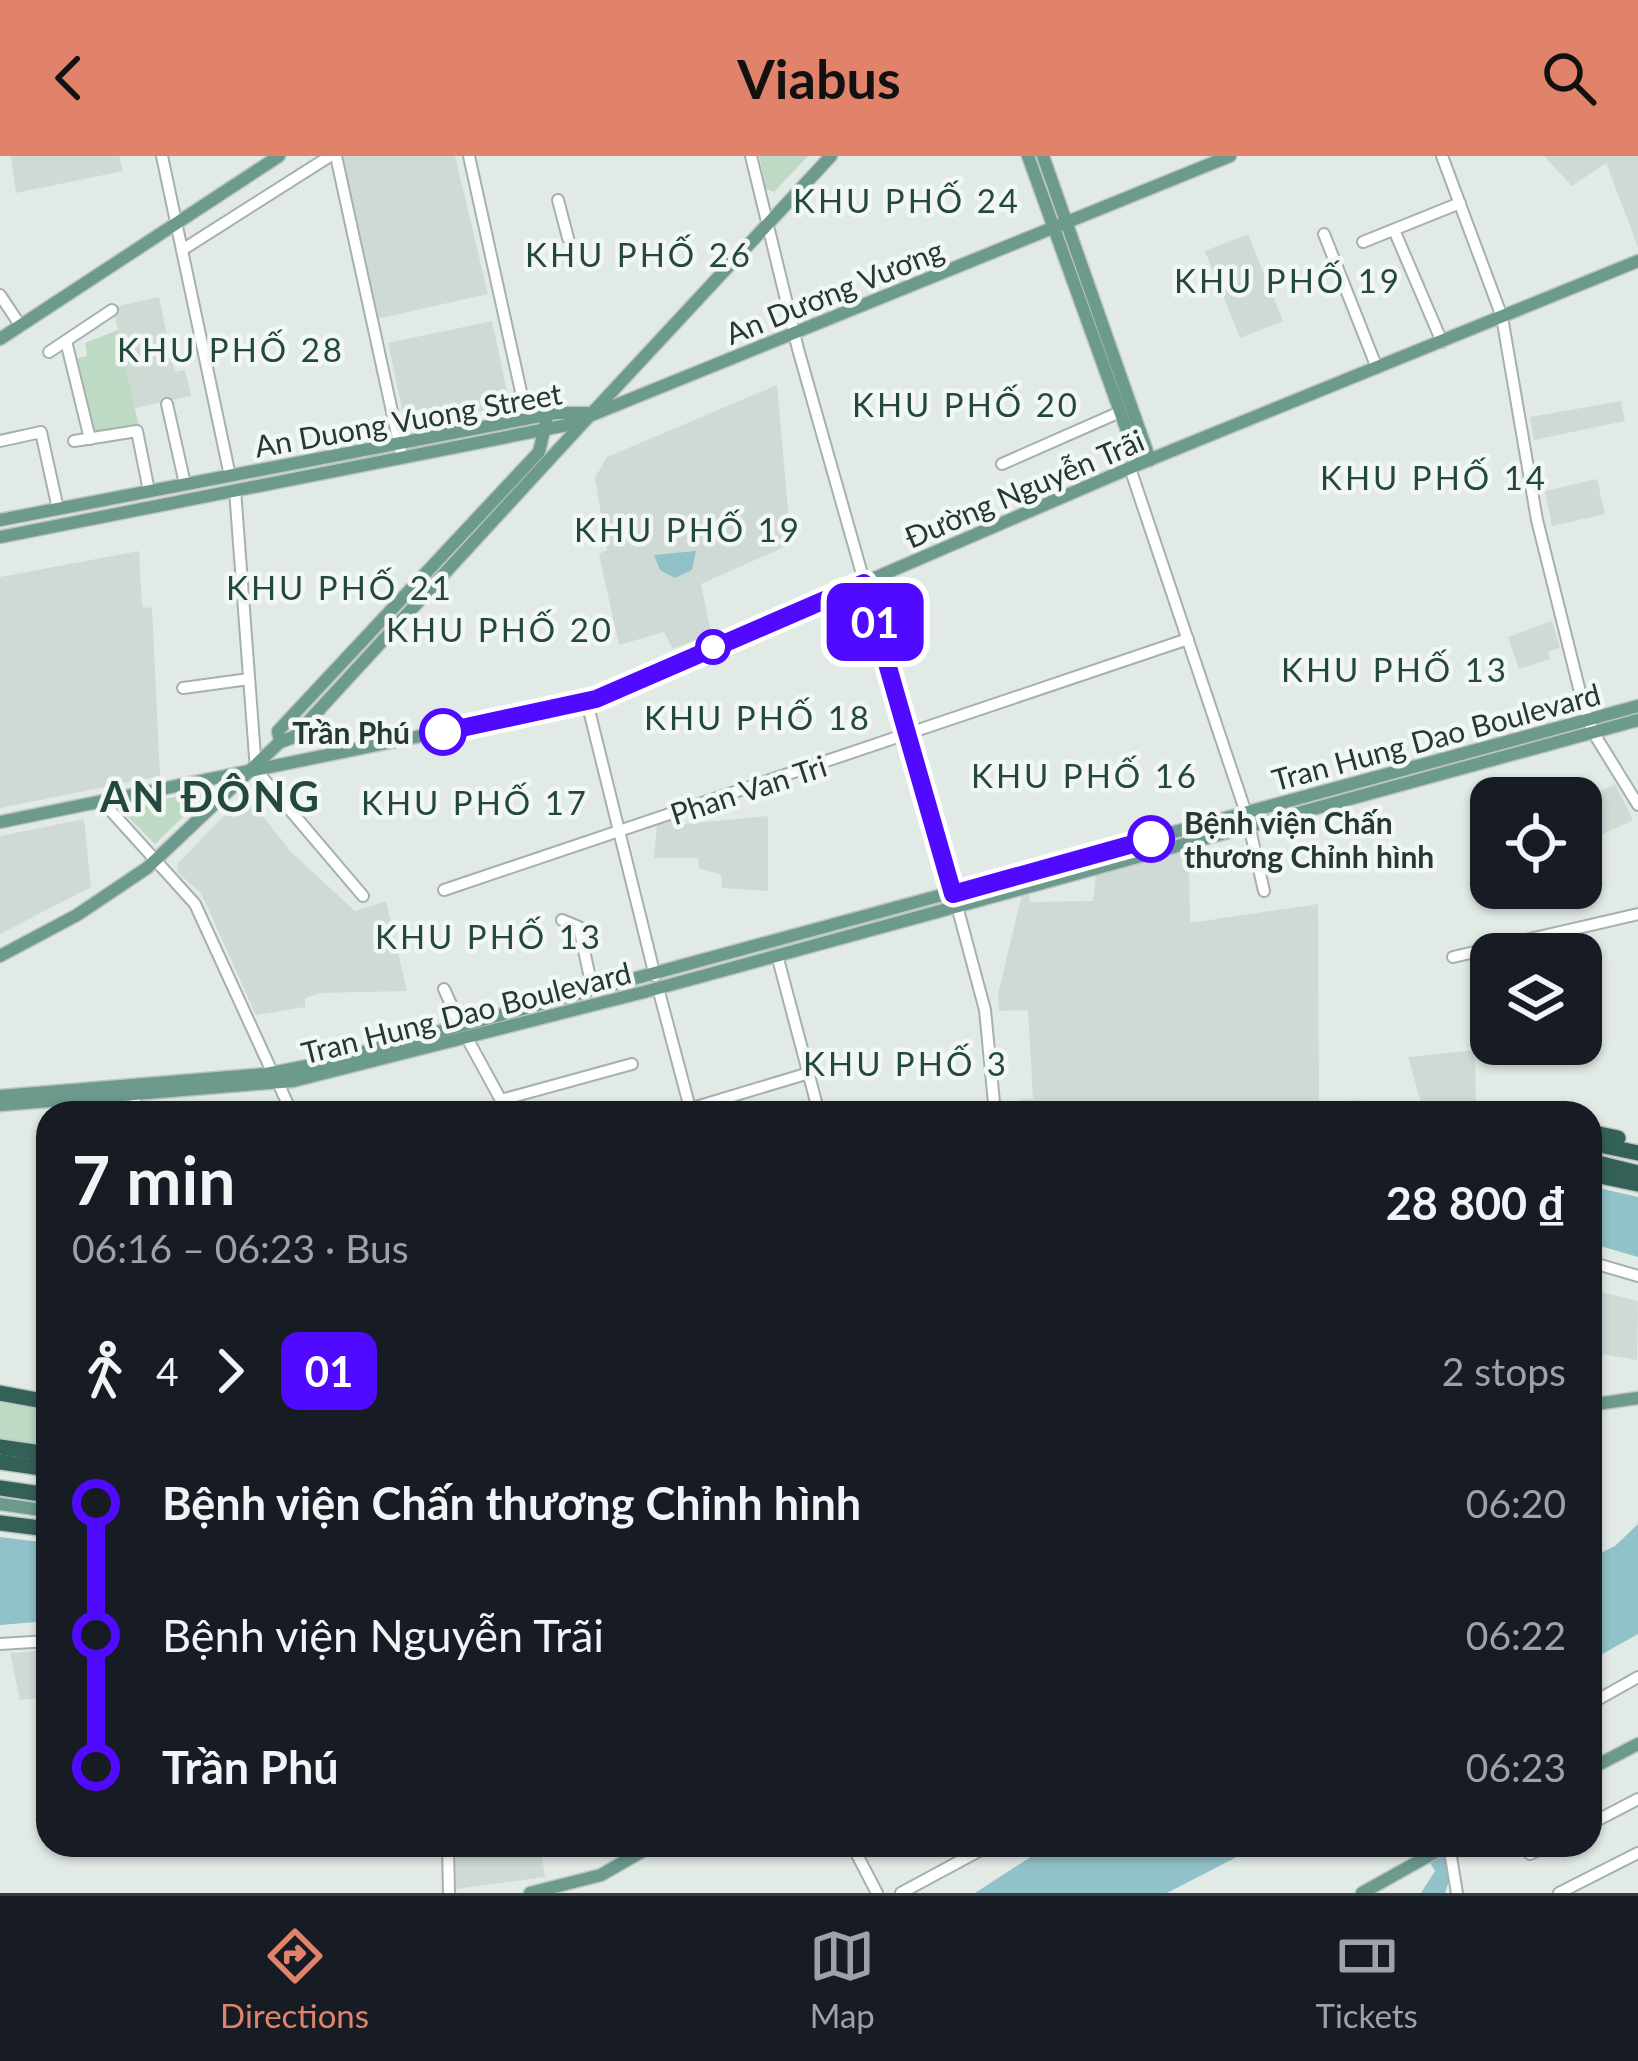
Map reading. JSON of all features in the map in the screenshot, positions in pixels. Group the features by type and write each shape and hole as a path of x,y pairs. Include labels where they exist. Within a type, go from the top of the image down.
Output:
{"highway":[{"path":"1602,1134 1638,1142"},
{"path":"1602,1146 1638,1153"},
{"path":"1602,1163 1638,1173"},
{"path":"1602,1176 1638,1184"},
{"path":"0,1393 36,1400"},
{"path":"0,1447 36,1452"},
{"path":"0,1462 36,1467"},
{"path":"0,1488 36,1493"},
{"path":"0,1523 36,1528"}],"main road":[{"path":"0,339 279,156"},
{"path":"434,574 636,368 831,156"},
{"path":"1028,156 1060,225 1140,464"},
{"path":"1043,156 1060,225 1140,464"},
{"name":"An Dương Vương","path":"587,413 652,391 1230,156"},
{"name":"Đường Nguyễn Trãi","path":"0,822 587,702 1140,464 1638,261"},
{"path":"636,368 652,391"},
{"name":"An Duong Vuong Street","path":"0,520 587,413"},
{"path":"0,956 95,904 157,860 280,742 294,737 539,452 546,422"},
{"name":"An Duong Vuong Street","path":"0,537 236,490 401,450"},
{"path":"230,476 236,490"},
{"path":"184,484 188,500"},
{"name":"Tran Hung Dao Boulevard","path":"134,1090 276,1078 464,1032 1590,726 1638,706"},
{"name":"Tran Hung Dao Boulevard","path":"1590,726 1638,720"},
{"name":"Tran Hung Dao Boulevard","path":"464,1032 593,992 657,982"},
{"path":"0,1096 134,1090"},
{"path":"42,1101 134,1090"},
{"path":"0,1106 36,1102"},
{"path":"1602,1403 1638,1398"},
{"path":"0,1504 36,1508"},
{"path":"1602,1762 1638,1744"},
{"path":"530,1893 601,1876 633,1857"},
{"path":"1362,1893 1427,1857"}],"street":[{"path":"162,156 230,476"},
{"path":"182,250 333,156 401,450"},
{"path":"469,156 528,425"},
{"path":"751,156 794,334 985,1010 994,1101"},
{"path":"1188,156 1193,171"},
{"path":"1442,156 1502,317 1537,520 1590,726 1638,805"},
{"path":"558,200 568,238"},
{"path":"1363,242 1460,203"},
{"path":"1394,230 1442,342"},
{"path":"1324,235 1378,368"},
{"path":"0,295 20,325"},
{"path":"49,352 112,310"},
{"path":"66,340 90,439"},
{"path":"167,404 184,484"},
{"path":"1002,464 1120,412"},
{"path":"74,441 137,430 149,491"},
{"path":"0,441 41,432 58,508"},
{"path":"1140,464 1188,639 1248,819 1264,891"},
{"path":"236,490 256,770 363,896"},
{"name":"Phan Van Tri","path":"444,890 1188,639"},
{"path":"184,688 248,679"},
{"path":"587,702 688,1101"},
{"path":"102,801 195,904 287,1101"},
{"path":"1453,957 1638,914"},
{"path":"562,920 579,927 593,992"},
{"path":"776,949 816,1101"},
{"path":"444,989 501,1100 632,1064"},
{"path":"722,1101 809,1073"},
{"path":"134,1090 135,1101"},
{"path":"1602,1266 1638,1276"},
{"path":"0,1644 36,1642"},
{"path":"1602,1697 1638,1677"},
{"path":"1602,1818 1638,1799"},
{"path":"1559,1893 1638,1852"},
{"path":"448,1857 449,1893"},
{"path":"858,1857 877,1893"},
{"path":"901,1893 968,1857"},
{"path":"1451,1857 1457,1893"}],"shaded area":[{"path":"11,156 119,156 123,171 16,193"},
{"path":"343,156 455,156 488,294 377,319"},
{"path":"1544,156 1638,156 1638,247 1606,163 1572,186"},
{"path":"1248,234 1283,321 1240,338 1205,251"},
{"path":"159,297 175,372 185,370 191,396 135,408 113,307"},
{"path":"492,321 510,405 406,427 388,343"},
{"path":"777,385 791,544 701,584 711,633 673,649 664,632 619,645 599,554 607,550 595,478 607,457"},
{"path":"1621,401 1625,421 1534,440 1530,417"},
{"path":"1597,479 1605,514 1552,526 1545,491"},
{"path":"139,551 142,607 152,608 160,776 0,808 0,577"},
{"path":"1552,621 1560,648 1548,652 1550,659 1519,669 1508,637"},
{"path":"1615,784 1633,820 1602,835 1602,791"},
{"path":"245,794 292,853 355,911 386,901 407,991 320,993 305,998 305,1007 256,1015 201,893 178,873 177,864"},
{"path":"681,816 684,824 768,816 768,891 722,888 721,875 699,868 698,858 654,858 657,824"},
{"path":"84,819 91,887 0,934 0,836"},
{"path":"1189,849 1190,923 1318,904 1319,1101 1020,1101 1033,1099 1028,1010 999,1011 998,994 1022,894 1029,893 1030,902 1093,901 1096,875"},
{"path":"1470,1051 1476,1101 1421,1101 1408,1057"},
{"path":"1602,1292 1638,1301 1637,1360 1602,1354"},
{"path":"36,1651 36,1698 20,1700 10,1653"},
{"path":"456,1857 542,1857 545,1877 456,1889"}],"green space":[{"path":"759,156 808,156 774,192 766,189"},
{"path":"118,330 139,427 92,436 74,359 87,356 85,343"},
{"path":"212,789 155,844 123,812 123,808"},
{"path":"0,1400 36,1406 36,1444 0,1439"}],"water":[{"path":"696,551 692,570 675,578 660,570 654,555"},
{"path":"1602,1189 1638,1197 1638,1257 1602,1246"},
{"path":"1638,1524 1638,1634 1602,1654 1602,1552"},
{"path":"0,1537 36,1542 36,1622 0,1625"},
{"path":"1030,1857 1237,1857 1167,1893 975,1893"},
{"path":"1426,1857 1446,1857 1450,1878 1445,1893 1421,1893 1435,1871"}],"bus line":[{"name":"01","path":"443,732 596,699 864,583 953,894 1151,839"}],"place":[{"name":"Trần Phú","path":"443,732"},
{"name":"Bệnh viện Chấn thương Chỉnh hình","path":"1151,839"}],"district":[{"name":"KHU PHỐ 24","path":"907,200"},
{"name":"KHU PHỐ 26","path":"639,254"},
{"name":"KHU PHỐ 19","path":"1288,280"},
{"name":"KHU PHỐ 28","path":"231,349"},
{"name":"KHU PHỐ 20","path":"966,404"},
{"name":"KHU PHỐ 14","path":"1434,477"},
{"name":"KHU PHỐ 19","path":"688,529"},
{"name":"KHU PHỐ 21","path":"340,587"},
{"name":"KHU PHỐ 20","path":"500,629"},
{"name":"KHU PHỐ 13","path":"1395,669"},
{"name":"KHU PHỐ 18","path":"758,717"},
{"name":"KHU PHỐ 16","path":"1085,775"},
{"name":"AN ĐÔNG","path":"211,796"},
{"name":"KHU PHỐ 17","path":"475,802"},
{"name":"KHU PHỐ 13","path":"489,936"},
{"name":"KHU PHỐ 3","path":"906,1063"}]}
